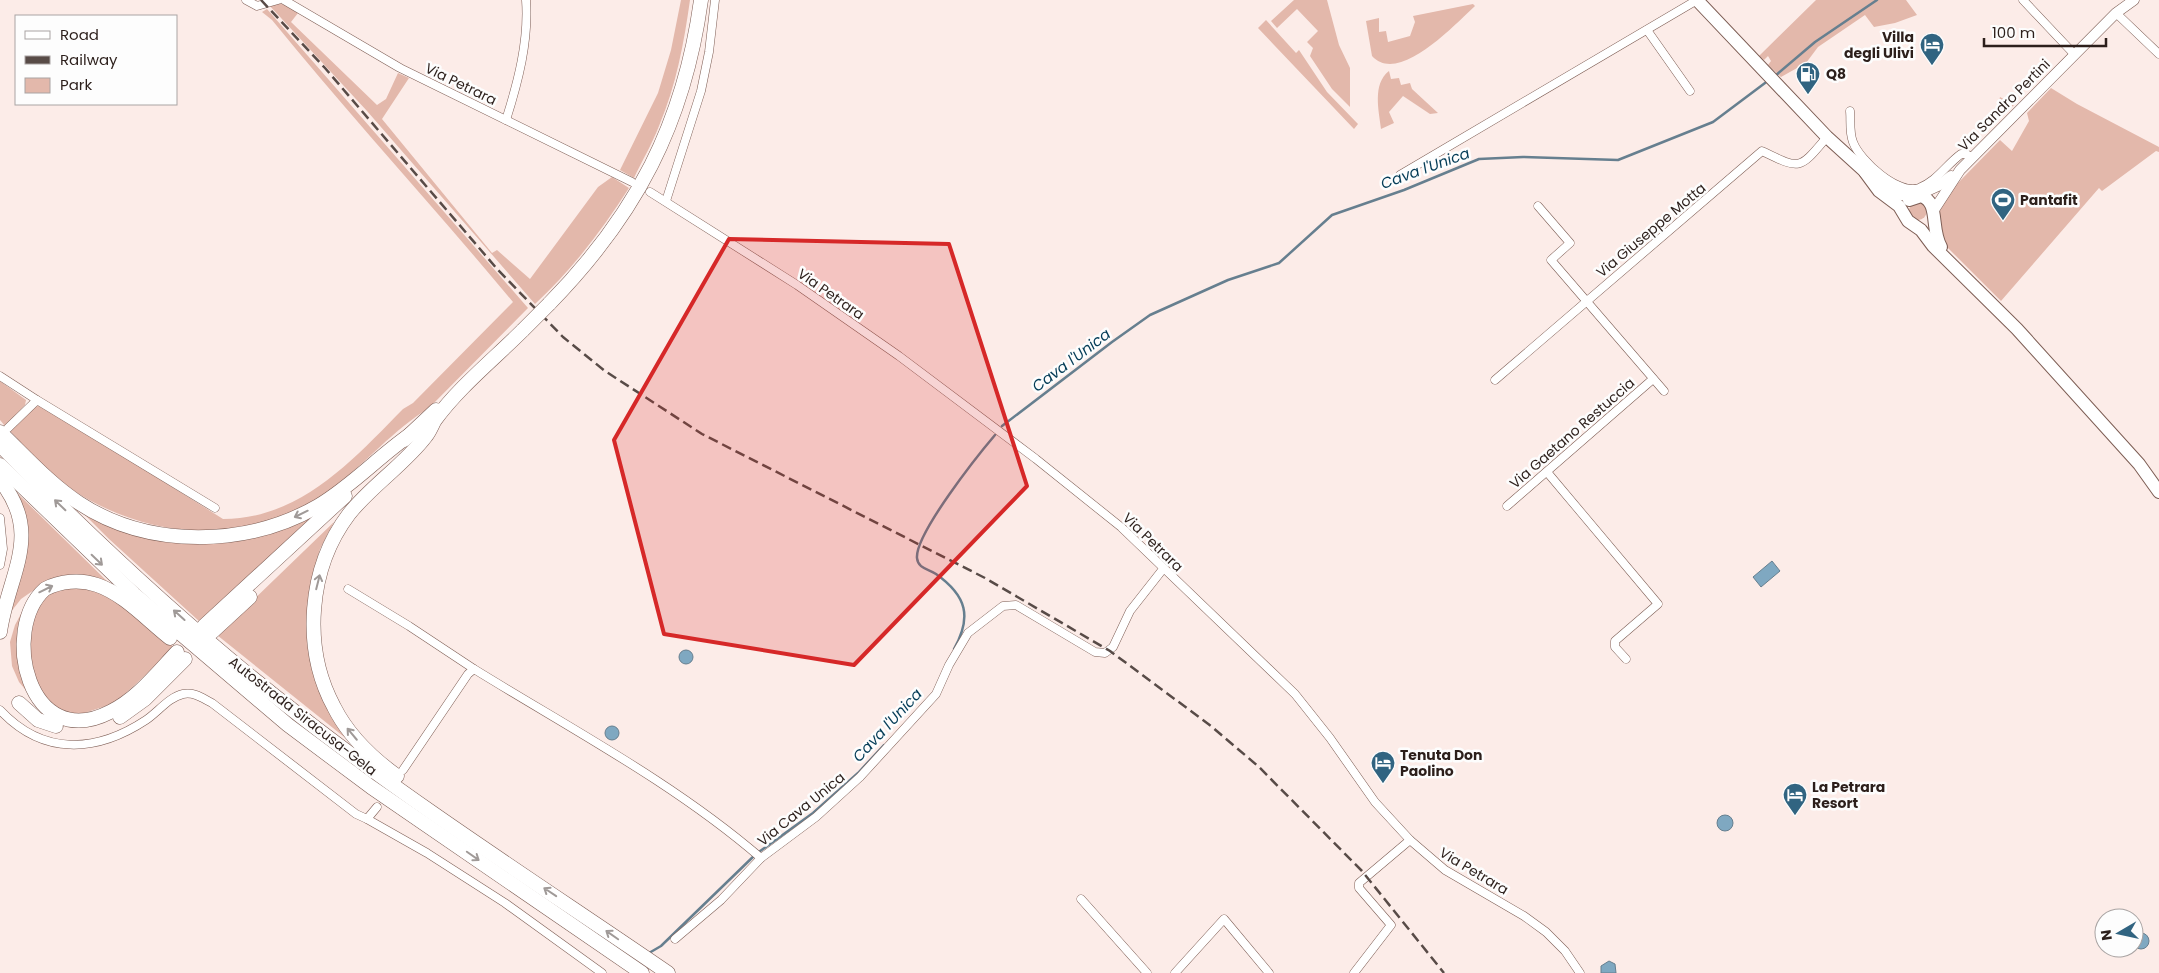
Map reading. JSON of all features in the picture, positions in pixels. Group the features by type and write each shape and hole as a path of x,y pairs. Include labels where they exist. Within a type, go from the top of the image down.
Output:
{"highway":[{"path":"466,387 411,434 208,629 436,420 466,387 573,280 610,234 654,163 683,90 691,61 701,0"},
{"path":"436,420 426,436 350,514 328,550 315,595 313,621 317,658 321,678 334,708 359,742 383,766 469,828 511,865"},
{"path":"4,430 62,490 103,516 148,531 206,537 254,532 300,515 345,487 383,453 411,434"},
{"name":"Autostrada Siracusa-Gela","path":"0,445 94,538 213,646 298,715 380,775 668,973"},
{"name":"Autostrada Siracusa-Gela","path":"0,465 134,594 288,725 371,787 642,972"},
{"path":"0,480 18,507 22,534 22,551 4,638"},
{"path":"4,638 26,603 43,590 71,582 94,584 108,589 367,792 395,811 433,828"},
{"path":"14,688 24,709 38,720 69,729 98,727 132,710 181,656"}],"main road":[{"path":"1697,0 1764,73 1827,137 1865,172 1886,189 1930,200 1937,240 1964,274"},
{"path":"1865,172 1879,190 1904,212 1912,224 1964,274 2119,442 2159,492"},
{"path":"1904,212 1906,204 1915,196"},
{"path":"1912,224 1922,225 1927,223 1933,212"}],"street":[{"path":"246,0 256,6 278,0"},
{"name":"Via Petrara","path":"284,0 400,68 632,182"},
{"path":"506,120 522,55 527,16 526,0"},
{"path":"666,201 701,91 709,52 715,0"},
{"path":"1400,175 1697,0"},
{"path":"2023,0 2074,54"},
{"name":"Via Sandro Pertini","path":"1960,170 2074,54 2116,13 2134,0"},
{"path":"2116,13 2159,54"},
{"path":"1647,30 1690,91"},
{"path":"1850,111 1851,134 1856,149 1889,182 1897,187 1907,190 1917,189 1936,178 1961,154 1972,157"},
{"name":"Via Giuseppe Motta","path":"1495,380 1762,151 1791,165 1799,165 1807,161 1827,137"},
{"path":"1915,196 1938,186 1960,170"},
{"path":"1933,212 1960,170"},
{"name":"Via Petrara","path":"650,192 797,285 906,362 1121,527 1295,694 1330,738 1375,802 1410,840 1445,870 1524,916 1546,932 1565,951 1580,973"},
{"path":"1538,206 1570,243 1551,260 1664,391"},
{"path":"0,376 215,508"},
{"name":"Via Gaetano Restuccia","path":"1507,506 1653,379"},
{"path":"4,430 37,400"},
{"path":"1546,472 1658,604 1615,642 1615,647 1626,659"},
{"path":"0,518 3,549 0,565"},
{"name":"Via Cava Unica","path":"675,939 721,900 761,858 816,817 860,777 936,694 949,665 968,633 997,610 1010,604 1016,605 1095,652 1105,653 1113,646 1130,611 1163,569"},
{"path":"348,589 474,669 611,750 716,822 761,858"},
{"path":"403,770 468,674 474,669"},
{"path":"0,710 25,731 41,738 72,746 85,745 109,739 137,726 173,698 189,693 196,694 212,703 356,814 427,853 505,903 602,973"},
{"path":"367,819 377,807"},
{"path":"1354,973 1391,925 1359,888 1359,883 1410,840"},
{"path":"1081,899 1147,973"},
{"path":"1175,973 1224,919 1268,973"}],"highlighted area":[{"path":"729,239 949,244 1027,486 854,665 664,634 614,440"}],"green space":[{"path":"681,0 690,0 675,80 656,133 634,178 620,170 658,93 671,50"},
{"path":"1294,0 1327,0 1339,45 1350,68 1350,107 1332,89 1310,56 1313,48 1307,42 1318,31 1297,9 1277,28 1271,21"},
{"path":"1816,0 1906,0 1917,15 1895,23 1874,27 1865,15 1818,47 1806,63 1781,77 1768,65 1771,61 1768,56 1764,60 1759,56"},
{"path":"277,3 285,5 298,13 291,22 377,105 386,99 398,73 409,78 382,119 492,253 497,250 530,279 598,187 612,177 629,188 586,249 535,304 367,111 269,5"},
{"path":"1473,4 1475,6 1441,37 1411,58 1397,63 1383,63 1372,56 1366,21 1379,18 1379,32 1386,31 1388,42 1410,36 1415,22 1413,16"},
{"path":"267,9 528,308 429,408 403,426 333,488 302,507 269,521 235,529 201,531 166,527 132,519 99,505 68,487 42,466 18,442 17,438 10,431 34,407 42,405 223,519 251,516 277,509 301,498 344,466 365,448 403,409 413,403 513,302 272,20 262,12"},
{"path":"1266,20 1296,53 1299,50 1327,92 1358,124 1354,129 1258,28"},
{"path":"1389,71 1391,79 1399,78 1401,85 1410,83 1412,89 1438,113 1430,114 1403,96 1389,112 1394,123 1381,129 1378,90 1384,76"},
{"path":"2051,88 2077,104 2159,147 2159,152 2156,151 2102,191 2099,188 2001,301 1943,243 1937,221 1939,209 1955,186 2000,140 2012,151 2029,121 2027,113"},
{"path":"2000,97 2014,105 1995,123 1994,119"},
{"path":"1918,202 1924,205 1927,211 1924,217 1918,220 1912,217 1909,211 1912,205"},
{"path":"0,381 26,400 25,405 5,426 0,420"},
{"path":"14,490 111,585 44,583 21,599 10,613 19,574"},
{"path":"71,501 107,521 218,539 322,507 200,622 109,539"},
{"path":"334,522 320,549 312,578 307,607 308,637 353,744 217,635"},
{"path":"76,584 115,597 175,648 115,703 75,716 35,701 19,682 12,666 10,642 15,625 23,610 36,598"}],"water":[{"path":"1772,561 1780,571 1761,587 1753,577"},
{"path":"683,650 689,650 693,657 689,664 683,664 679,660 679,654"},
{"path":"609,726 615,726 619,733 615,740 609,740 605,736 605,730"},
{"path":"1722,815 1728,815 1733,820 1731,829 1722,831 1717,826 1717,820"},
{"path":"2144,934 2148,938 2148,944 2144,948"},
{"path":"1609,961 1615,964 1616,973 1601,973 1601,966"}],"waterway":[{"name":"Cava l'Unica","path":"1775,76 1815,42 1877,0"},
{"name":"Cava l'Unica","path":"1002,426 1150,315 1228,280 1279,263 1332,215 1404,190 1479,159 1523,157 1618,160 1713,122 1769,80"},
{"name":"Cava l'Unica","path":"954,649 963,627 964,617 960,599 946,582 919,564 917,558 919,547 936,514 975,459 995,435"},
{"name":"Cava l'Unica","path":"649,953 661,946 756,854 813,813 858,773 884,745"}],"railway":[{"path":"261,0 325,68 498,270 563,337 605,371 702,434 985,578 1110,651 1211,726 1259,767 1362,871 1444,973"}],"place":[{"name":"Villa degli Ulivi","path":"1932,66"},
{"name":"Q8","path":"1808,95"},
{"name":"Pantafit","path":"2003,221"},
{"name":"Tenuta Don Paolino","path":"1383,784"},
{"name":"La Petrara Resort","path":"1795,816"}]}
